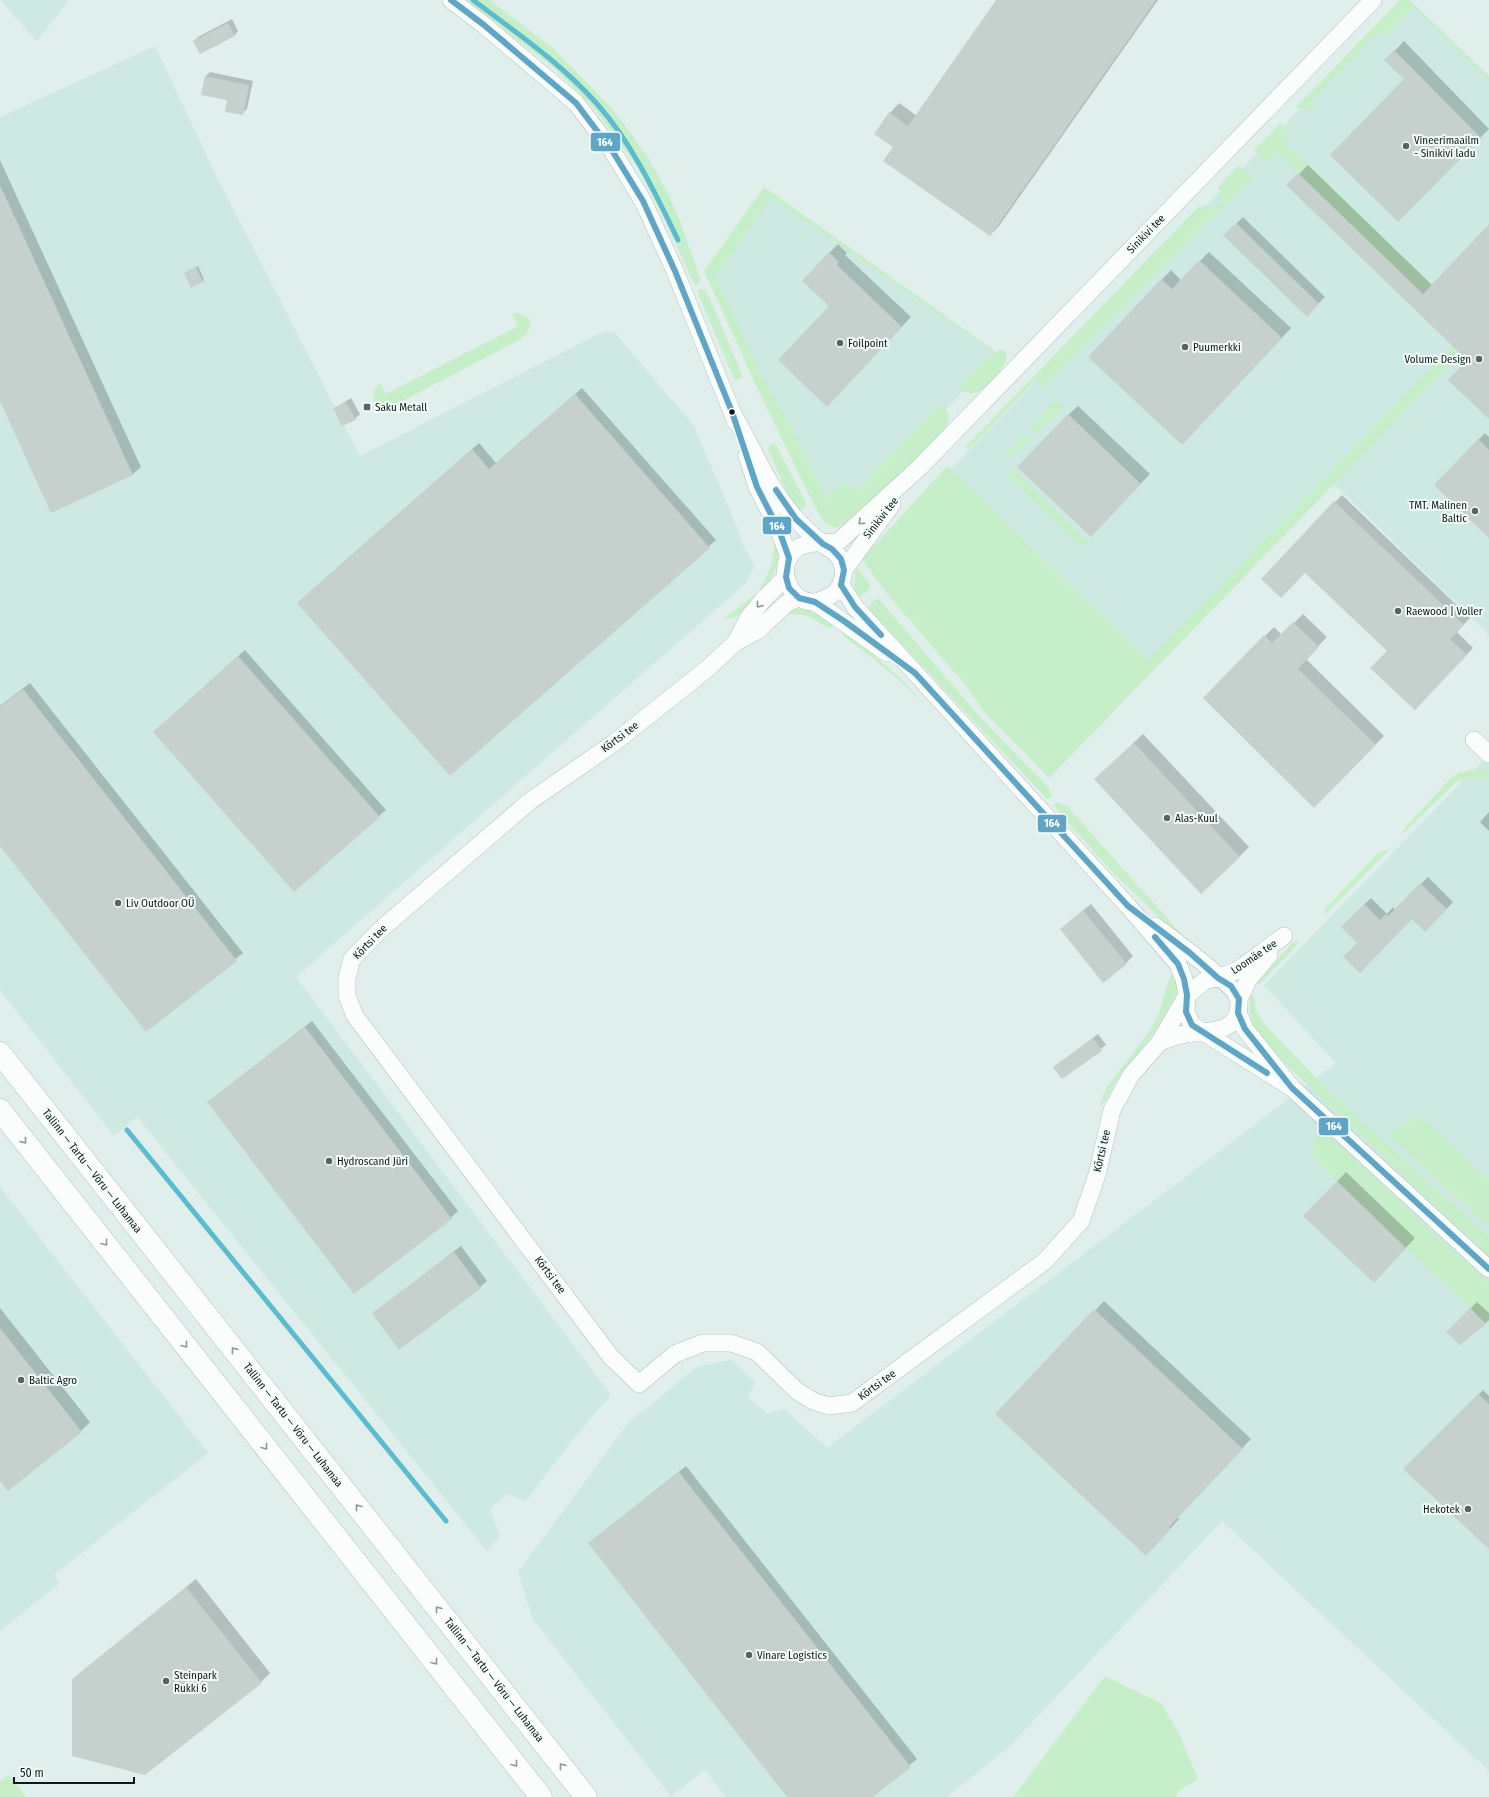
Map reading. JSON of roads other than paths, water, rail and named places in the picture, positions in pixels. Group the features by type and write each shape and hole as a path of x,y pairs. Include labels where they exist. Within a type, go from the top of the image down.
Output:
{"highway":[{"name":"Tallinn — Tartu — Võru — Luhamaa","path":"0,1053 586,1797"},
{"path":"0,1110 541,1797"}],"street":[{"path":"451,0 484,25 576,103 613,152 642,201 675,271 732,412 757,487 779,530 789,558 786,577 789,588 915,673"},
{"name":"Sinikivi tee","path":"823,544 838,542 846,536 920,467 1372,0"},
{"path":"732,412 773,487 796,519 823,544 832,549 840,559 842,578 855,607 1128,906 1178,964 1188,995 1186,1012 1192,1025 1292,1088"},
{"name":"Sinikivi tee","path":"842,578 860,546 920,467"},
{"path":"789,558 796,549 808,544 823,544"},
{"name":"Kõrtsi tee","path":"736,642 749,617 763,600 786,577"},
{"path":"807,600 830,597 842,578"},
{"name":"Kõrtsi tee","path":"807,600 787,603 757,631 736,642 707,668 614,743 530,801 380,930 352,959 347,978 347,996 355,1016 612,1357 639,1384 675,1354 703,1343 731,1343 757,1352 798,1391 813,1401 829,1406 852,1403 1045,1261 1082,1221 1097,1175 1112,1110 1130,1075 1160,1042 1188,995"},
{"path":"1474,740 1489,754"},
{"path":"1128,906 1190,953 1218,978 1231,986 1245,1029 1292,1088 1489,1269"},
{"name":"Loomäe tee","path":"1218,978 1238,970 1284,936 1248,980 1238,1006"},
{"path":"1188,995 1206,980 1218,978"},
{"path":"1203,1032 1218,1030 1232,1023 1238,1006"},
{"name":"Kõrtsi tee","path":"1160,1042 1184,1034 1203,1032"}],"waterway":[{"path":"473,0 554,62 584,90 611,120 633,153 652,187 678,240"},
{"path":"127,1130 446,1521"}],"place":[{"name":"Vineerimaailm - Sinikivi ladu","path":"1406,146"},
{"name":"Foilpoint","path":"840,343"},
{"name":"Puumerkki","path":"1185,347"},
{"name":"Volume Design","path":"1479,359"},
{"name":"Saku Metall","path":"367,407"},
{"name":"TMT. Malinen Baltic","path":"1475,511"},
{"name":"Raewood | Voller","path":"1398,611"},
{"name":"Alas-Kuul","path":"1167,818"},
{"name":"Liv Outdoor OÜ","path":"118,903"},
{"name":"Hydroscand Jüri","path":"329,1161"},
{"name":"Baltic Agro","path":"21,1380"},
{"name":"Hekotek","path":"1468,1509"},
{"name":"Vinare Logistics","path":"749,1655"},
{"name":"Steinpark Rukki 6","path":"166,1681"}]}
